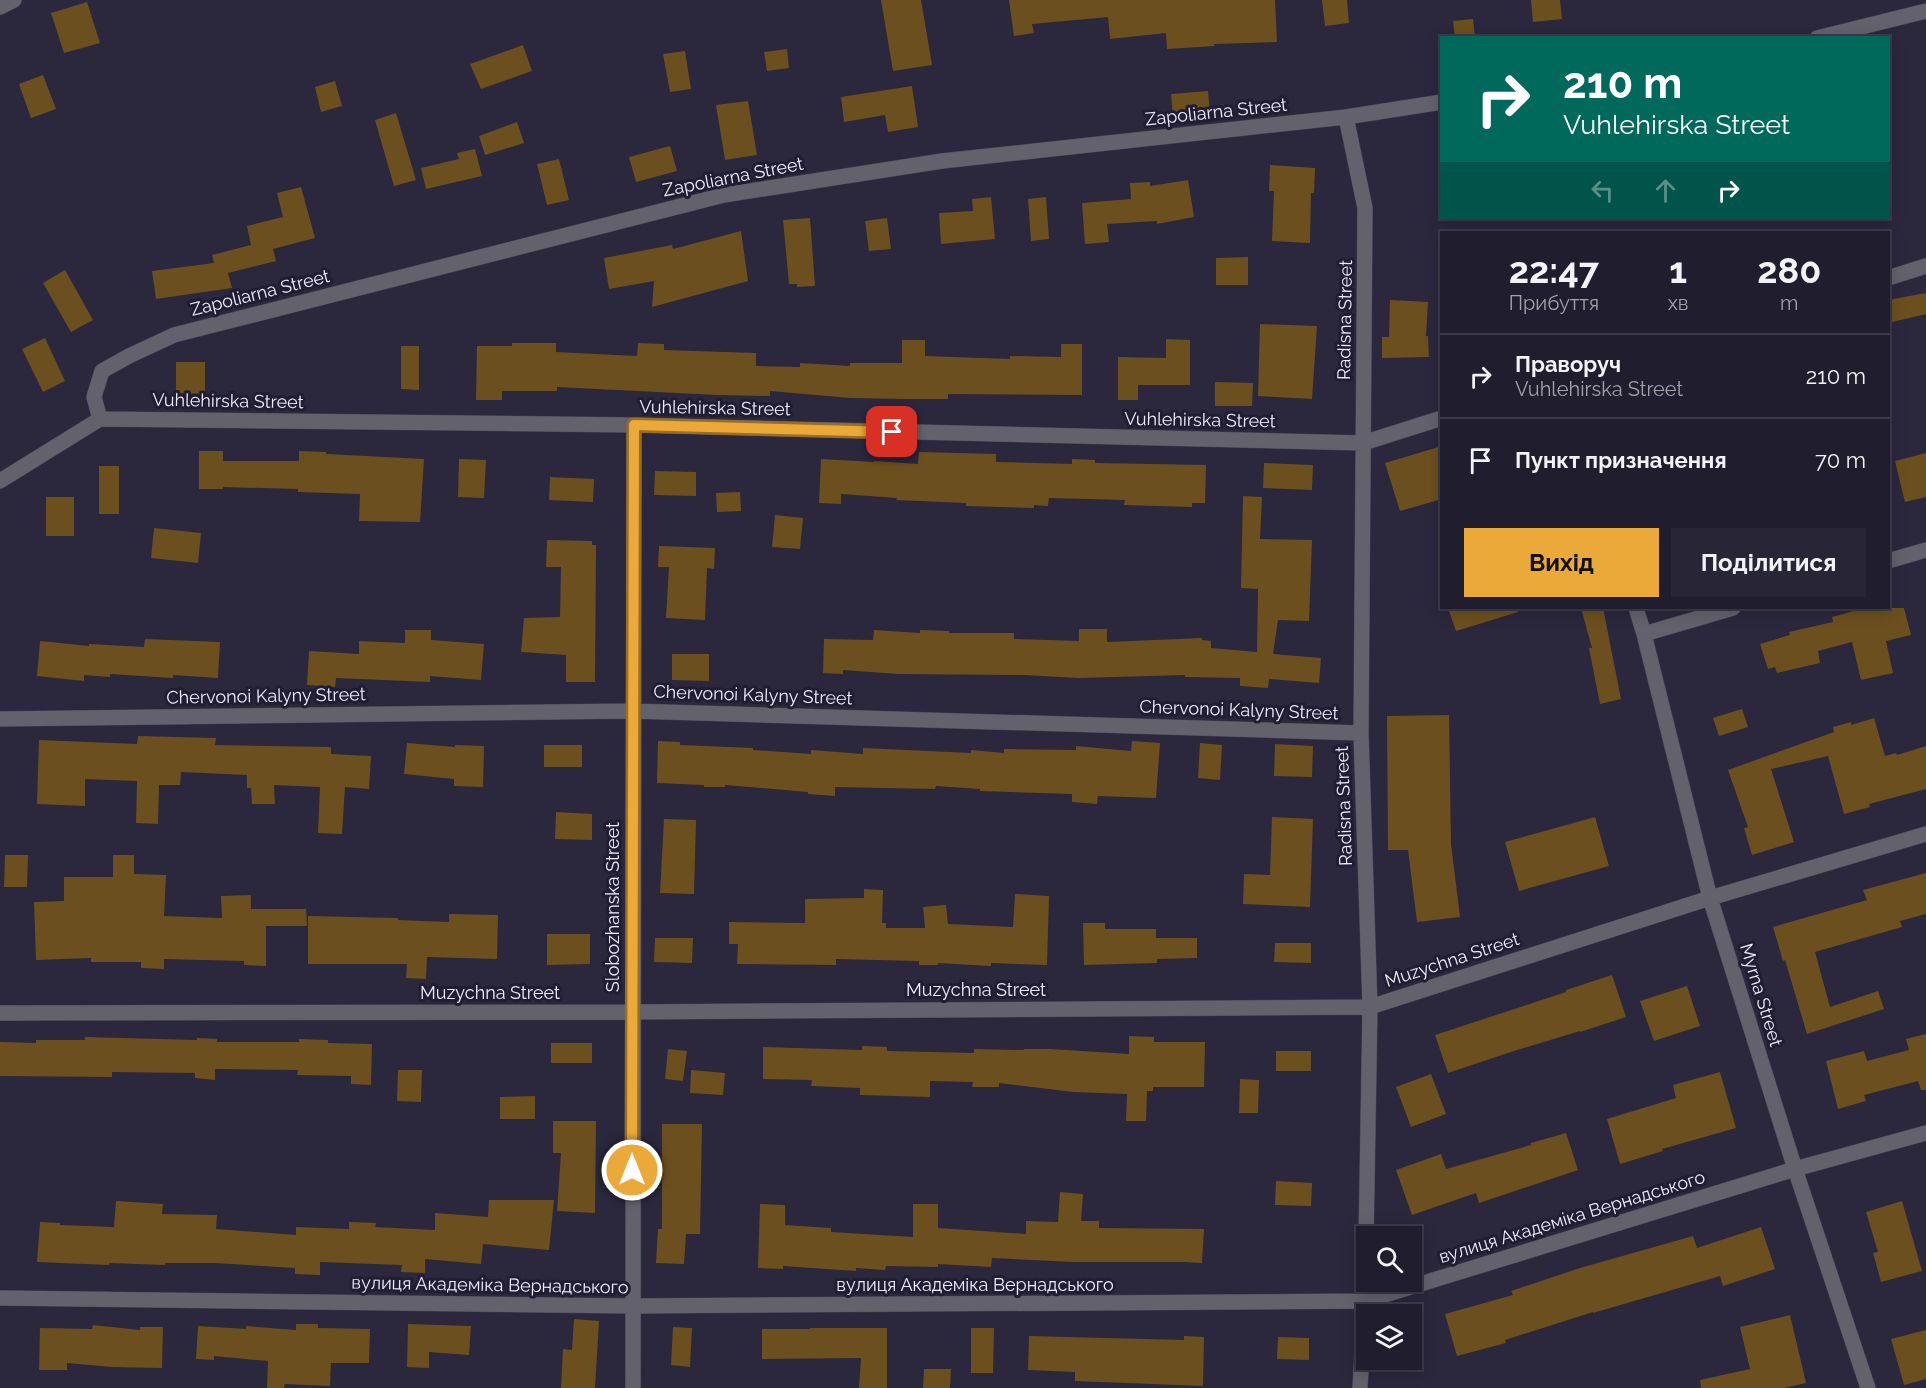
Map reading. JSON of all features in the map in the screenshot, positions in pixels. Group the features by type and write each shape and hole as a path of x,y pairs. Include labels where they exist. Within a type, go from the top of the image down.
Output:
{"street":[{"path":"0,7 14,0"},
{"path":"1825,36 1926,11"},
{"name":"Zapoliarna Street","path":"100,419 94,397 102,370 174,335 724,195 942,161 1346,117 1440,102"},
{"name":"Radisna Street","path":"1346,117 1365,208 1361,734 1370,1007 1365,1301 1360,1388"},
{"path":"1890,277 1926,266"},
{"path":"0,481 100,419"},
{"name":"Vuhlehirska Street","path":"100,419 634,425 1362,443 1440,419"},
{"name":"Slobozhanska Street","path":"633,1388 634,425"},
{"path":"1890,560 1926,550"},
{"name":"Myrna Street","path":"1636,609 1710,898 1795,1169 1868,1388"},
{"path":"1644,634 1730,609"},
{"name":"Chervonoi Kalyny Street","path":"0,719 632,711 1361,734"},
{"name":"Muzychna Street","path":"0,1013 1370,1007 1710,898 1926,834"},
{"name":"вулиця Академіка Вернадського","path":"0,1298 633,1306 1365,1301 1795,1169 1926,1132"}],"building":[{"path":"881,0 921,0 932,65 893,71"},
{"path":"1009,0 1275,0 1277,42 1214,44 1214,46 1167,49 1166,33 1110,39 1108,17 1032,24 1034,33 1014,36"},
{"path":"1322,0 1347,0 1349,23 1325,26"},
{"path":"1531,0 1560,0 1562,19 1533,22"},
{"path":"87,2 100,43 64,53 51,13"},
{"path":"1473,19 1475,36 1455,36 1453,21"},
{"path":"523,45 532,71 481,89 470,64"},
{"path":"787,49 789,68 767,71 764,52"},
{"path":"685,51 691,89 670,92 663,54"},
{"path":"43,75 56,109 31,118 19,84"},
{"path":"335,81 342,106 321,112 315,87"},
{"path":"912,86 918,127 888,132 885,115 844,122 841,97"},
{"path":"1208,91 1210,114 1173,117 1171,94"},
{"path":"748,101 757,155 725,160 716,105"},
{"path":"396,113 416,180 394,186 375,120"},
{"path":"517,122 524,143 485,155 479,136"},
{"path":"670,146 677,171 636,182 629,157"},
{"path":"475,149 482,176 426,189 421,168 459,159 457,153"},
{"path":"559,159 569,200 547,205 537,164"},
{"path":"1270,165 1315,168 1314,193 1311,193 1310,243 1272,241 1274,191 1269,191"},
{"path":"1188,180 1194,217 1157,224 1157,221 1107,224 1109,242 1085,244 1082,203 1131,199 1130,183 1150,182 1150,186"},
{"path":"301,187 315,238 273,249 276,261 228,273 232,288 156,299 152,271 214,263 212,255 251,245 247,226 283,217 277,193"},
{"path":"991,197 995,239 941,244 939,213 973,211 972,199"},
{"path":"1046,197 1049,239 1031,241 1028,199"},
{"path":"810,218 815,286 797,287 797,284 789,284 783,220"},
{"path":"887,218 891,249 869,251 865,221"},
{"path":"741,231 748,281 652,307 654,281 609,289 604,258 672,245 673,249"},
{"path":"1248,257 1248,285 1216,285 1216,258"},
{"path":"65,270 93,320 71,332 43,283"},
{"path":"1926,293 1926,314 1890,323 1890,300"},
{"path":"1390,300 1428,302 1426,336 1428,336 1429,357 1382,358 1382,337 1389,337"},
{"path":"1260,324 1317,326 1312,399 1258,396"},
{"path":"45,338 65,381 43,392 22,349"},
{"path":"1166,339 1190,340 1190,385 1138,385 1138,400 1118,400 1118,357 1166,358"},
{"path":"902,340 925,340 925,356 1010,359 1010,356 1061,357 1061,344 1082,344 1082,395 948,394 948,399 903,399 850,398 770,391 770,396 557,387 557,391 502,391 502,400 476,400 477,346 556,343 556,352 637,356 638,343 664,344 664,350 756,353 756,366 800,367 800,363 850,366 850,363 902,363"},
{"path":"401,346 419,346 419,390 401,389"},
{"path":"176,362 205,362 205,394 176,393"},
{"path":"1215,382 1253,383 1252,406 1215,406"},
{"path":"1440,447 1440,500 1400,511 1385,463"},
{"path":"199,451 223,451 223,461 299,461 299,451 424,459 420,522 359,521 360,494 298,492 298,489 223,487 223,489 199,489"},
{"path":"919,452 996,454 996,462 1072,464 1072,459 1095,460 1095,463 1206,465 1205,503 1192,503 1192,507 1124,505 1125,500 1049,498 1048,506 1034,505 1034,508 966,506 966,503 896,500 897,498 841,494 841,504 819,503 821,459 918,464"},
{"path":"1926,453 1926,497 1905,502 1895,461"},
{"path":"459,459 486,460 484,498 458,497"},
{"path":"1264,463 1313,465 1312,490 1263,488"},
{"path":"99,466 119,466 119,514 99,514"},
{"path":"655,471 696,472 696,496 654,495"},
{"path":"550,477 594,479 593,502 549,500"},
{"path":"740,492 741,511 717,512 716,493"},
{"path":"1243,496 1262,497 1260,539 1312,540 1309,621 1278,620 1273,654 1321,658 1319,683 1269,679 1268,688 1240,686 1240,678 1185,677 1185,675 1079,678 898,674 843,670 843,674 823,673 824,639 873,640 874,630 920,633 920,630 949,631 949,633 1014,633 1014,639 1079,641 1079,629 1107,629 1107,642 1202,638 1202,640 1211,641 1211,648 1257,652 1258,589 1241,588"},
{"path":"46,497 74,497 74,536 46,536"},
{"path":"775,515 803,518 800,549 772,547"},
{"path":"154,528 201,533 198,563 151,558"},
{"path":"547,540 592,541 592,545 596,545 595,682 566,682 566,655 521,652 524,618 560,617 561,567 546,567"},
{"path":"659,546 715,548 714,569 707,568 705,620 666,618 669,567 658,567"},
{"path":"1904,608 1911,635 1886,641 1893,673 1861,680 1852,642 1818,651 1820,663 1777,673 1775,667 1768,669 1760,644 1790,635 1789,632 1833,622 1832,617 1861,609"},
{"path":"1448,609 1517,609 1518,612 1456,631"},
{"path":"1581,609 1603,609 1621,699 1600,704 1589,648 1592,648"},
{"path":"405,630 431,630 431,640 484,644 481,680 430,676 430,682 336,678 335,687 307,685 309,651 359,654 359,641 405,643"},
{"path":"145,639 220,642 218,678 110,674 110,677 84,675 84,681 37,676 40,641 89,646 89,644 144,647"},
{"path":"672,654 709,654 709,681 672,680"},
{"path":"1742,709 1748,727 1719,736 1713,718"},
{"path":"1449,715 1451,844 1460,917 1417,922 1408,850 1388,850 1387,716"},
{"path":"1874,718 1885,756 1896,753 1897,755 1926,746 1926,789 1869,804 1870,807 1844,814 1828,756 1771,769 1794,842 1752,855 1744,828 1748,827 1728,770 1834,732 1833,727 1851,722 1851,725"},
{"path":"138,736 216,738 215,745 331,747 331,754 371,756 369,789 345,787 342,834 318,833 320,787 274,785 275,804 252,804 251,788 247,788 247,775 181,772 180,785 159,785 158,824 136,823 137,781 85,779 85,806 37,804 39,740 137,744"},
{"path":"658,741 680,742 680,745 753,748 753,750 811,754 811,750 863,754 863,748 971,753 971,750 1004,753 1004,749 1076,750 1076,746 1131,751 1132,741 1160,743 1156,798 1098,796 1097,804 1072,802 1072,794 980,791 980,789 936,786 935,789 835,787 835,796 725,785 725,787 704,787 704,785 657,783"},
{"path":"407,743 455,747 455,745 484,746 483,787 454,786 454,779 404,774"},
{"path":"1200,743 1222,745 1220,780 1198,778"},
{"path":"1275,744 1313,746 1312,777 1274,776"},
{"path":"544,745 582,745 582,767 544,767"},
{"path":"556,812 592,814 592,840 555,839"},
{"path":"1272,817 1313,819 1310,907 1243,904 1244,874 1270,875"},
{"path":"1595,817 1609,866 1519,891 1505,842"},
{"path":"664,819 696,820 694,894 660,893"},
{"path":"5,855 28,855 27,887 4,887"},
{"path":"113,855 134,855 134,874 166,875 164,916 222,918 221,896 251,895 251,909 306,909 307,926 266,926 266,966 244,965 244,961 164,959 164,969 141,968 141,962 91,962 91,958 36,960 34,902 64,901 64,877 113,877"},
{"path":"1926,873 1926,914 1900,921 1902,927 1815,952 1830,1007 1878,991 1884,1009 1807,1034 1773,927 1867,900 1863,890"},
{"path":"864,889 883,890 882,923 886,923 886,928 925,928 923,907 946,905 948,924 1013,927 1015,894 1049,896 1047,965 991,963 991,966 938,963 938,965 919,965 919,961 836,959 836,965 737,964 738,944 729,944 729,922 805,923 805,899 864,898"},
{"path":"449,914 498,915 497,959 427,957 426,979 406,978 407,964 308,964 308,916 398,918 398,920 449,922"},
{"path":"1083,923 1105,923 1105,929 1156,929 1156,938 1197,938 1197,958 1157,959 1157,963 1084,965"},
{"path":"547,934 590,934 590,964 547,965"},
{"path":"655,938 693,938 692,963 654,962"},
{"path":"1275,943 1311,943 1311,963 1274,962"},
{"path":"1612,975 1626,1017 1448,1073 1435,1035"},
{"path":"1687,986 1700,1026 1654,1041 1640,1001"},
{"path":"1926,1034 1926,1090 1921,1090 1918,1081 1864,1095 1866,1101 1838,1109 1826,1061 1864,1051 1867,1061 1909,1050 1906,1039"},
{"path":"1129,1036 1154,1037 1154,1042 1205,1042 1204,1087 1153,1087 1153,1091 1147,1091 1146,1121 1126,1121 1127,1094 1073,1092 999,1083 999,1087 972,1087 973,1082 930,1081 930,1097 860,1095 860,1088 811,1086 812,1080 763,1079 763,1047 862,1050 862,1046 887,1047 887,1051 974,1053 974,1049 1050,1049 1129,1054"},
{"path":"85,1037 197,1040 197,1038 217,1039 217,1042 299,1042 299,1039 328,1040 328,1043 372,1044 371,1085 351,1084 351,1076 297,1075 298,1070 215,1069 215,1080 195,1078 195,1073 112,1072 112,1077 0,1076 0,1042 36,1043 36,1040 85,1040"},
{"path":"551,1043 592,1043 592,1063 551,1063"},
{"path":"668,1049 687,1051 683,1081 665,1079"},
{"path":"1276,1051 1311,1051 1311,1071 1276,1071"},
{"path":"398,1070 422,1070 421,1102 397,1101"},
{"path":"691,1070 725,1073 723,1095 690,1093"},
{"path":"1720,1072 1736,1128 1662,1149 1663,1151 1620,1164 1607,1119 1676,1098 1673,1085"},
{"path":"1431,1074 1446,1114 1411,1127 1396,1087"},
{"path":"1240,1079 1259,1080 1258,1113 1239,1113"},
{"path":"535,1096 535,1119 500,1119 500,1097"},
{"path":"553,1121 596,1121 595,1213 557,1211 561,1153 553,1153"},
{"path":"662,1124 702,1124 700,1234 686,1234 684,1264 656,1263 658,1229 662,1229"},
{"path":"1566,1133 1578,1170 1479,1203 1476,1193 1412,1215 1396,1170 1441,1154 1446,1169"},
{"path":"1276,1181 1312,1183 1311,1206 1275,1205"},
{"path":"1060,1192 1083,1194 1081,1221 1099,1221 1099,1228 1204,1229 1202,1263 1075,1262 992,1258 991,1267 938,1264 938,1267 886,1266 885,1270 856,1268 856,1271 783,1266 783,1269 758,1268 760,1204 785,1205 785,1225 831,1228 831,1232 913,1237 913,1204 938,1204 938,1228 1026,1234 1026,1221 1058,1222"},
{"path":"489,1200 554,1200 549,1250 483,1244 481,1264 425,1259 425,1273 401,1272 402,1265 320,1262 320,1275 295,1274 295,1268 215,1263 165,1263 165,1265 109,1263 109,1265 37,1262 40,1222 114,1227 116,1201 163,1204 162,1214 217,1215 216,1229 296,1235 296,1227 349,1229 349,1222 376,1223 375,1227 435,1230 435,1213 488,1217"},
{"path":"1902,1201 1922,1271 1881,1282 1873,1253 1878,1252 1866,1212"},
{"path":"1761,1227 1775,1269 1723,1286 1720,1276 1593,1312 1505,1340 1506,1343 1457,1356 1445,1314 1513,1295 1511,1291 1580,1268 1693,1236 1697,1248"},
{"path":"1790,1315 1806,1383 1784,1388 1701,1388 1700,1380 1750,1369 1740,1327"},
{"path":"574,1319 599,1321 595,1388 561,1388 563,1349 572,1350"},
{"path":"296,1324 318,1324 318,1328 370,1329 369,1363 331,1363 330,1386 285,1384 284,1388 267,1388 268,1361 214,1356 214,1360 196,1359 198,1326 246,1329 246,1326 296,1330"},
{"path":"408,1324 471,1326 469,1355 429,1352 429,1368 407,1367"},
{"path":"93,1325 140,1330 140,1327 163,1327 162,1368 67,1363 67,1370 39,1370 40,1328 92,1329"},
{"path":"673,1327 692,1328 690,1367 671,1365"},
{"path":"887,1328 887,1388 859,1388 861,1358 762,1359 762,1329"},
{"path":"971,1328 994,1328 993,1373 971,1373"},
{"path":"1926,1330 1926,1379 1904,1385 1891,1339"},
{"path":"1029,1336 1184,1340 1184,1336 1204,1337 1203,1386 1075,1381 1075,1372 1028,1370"},
{"path":"1278,1337 1309,1338 1309,1360 1277,1359"},
{"path":"924,1369 951,1369 950,1388 923,1388"}],"route":[{"path":"632,1170 634,425 892,432"}]}
